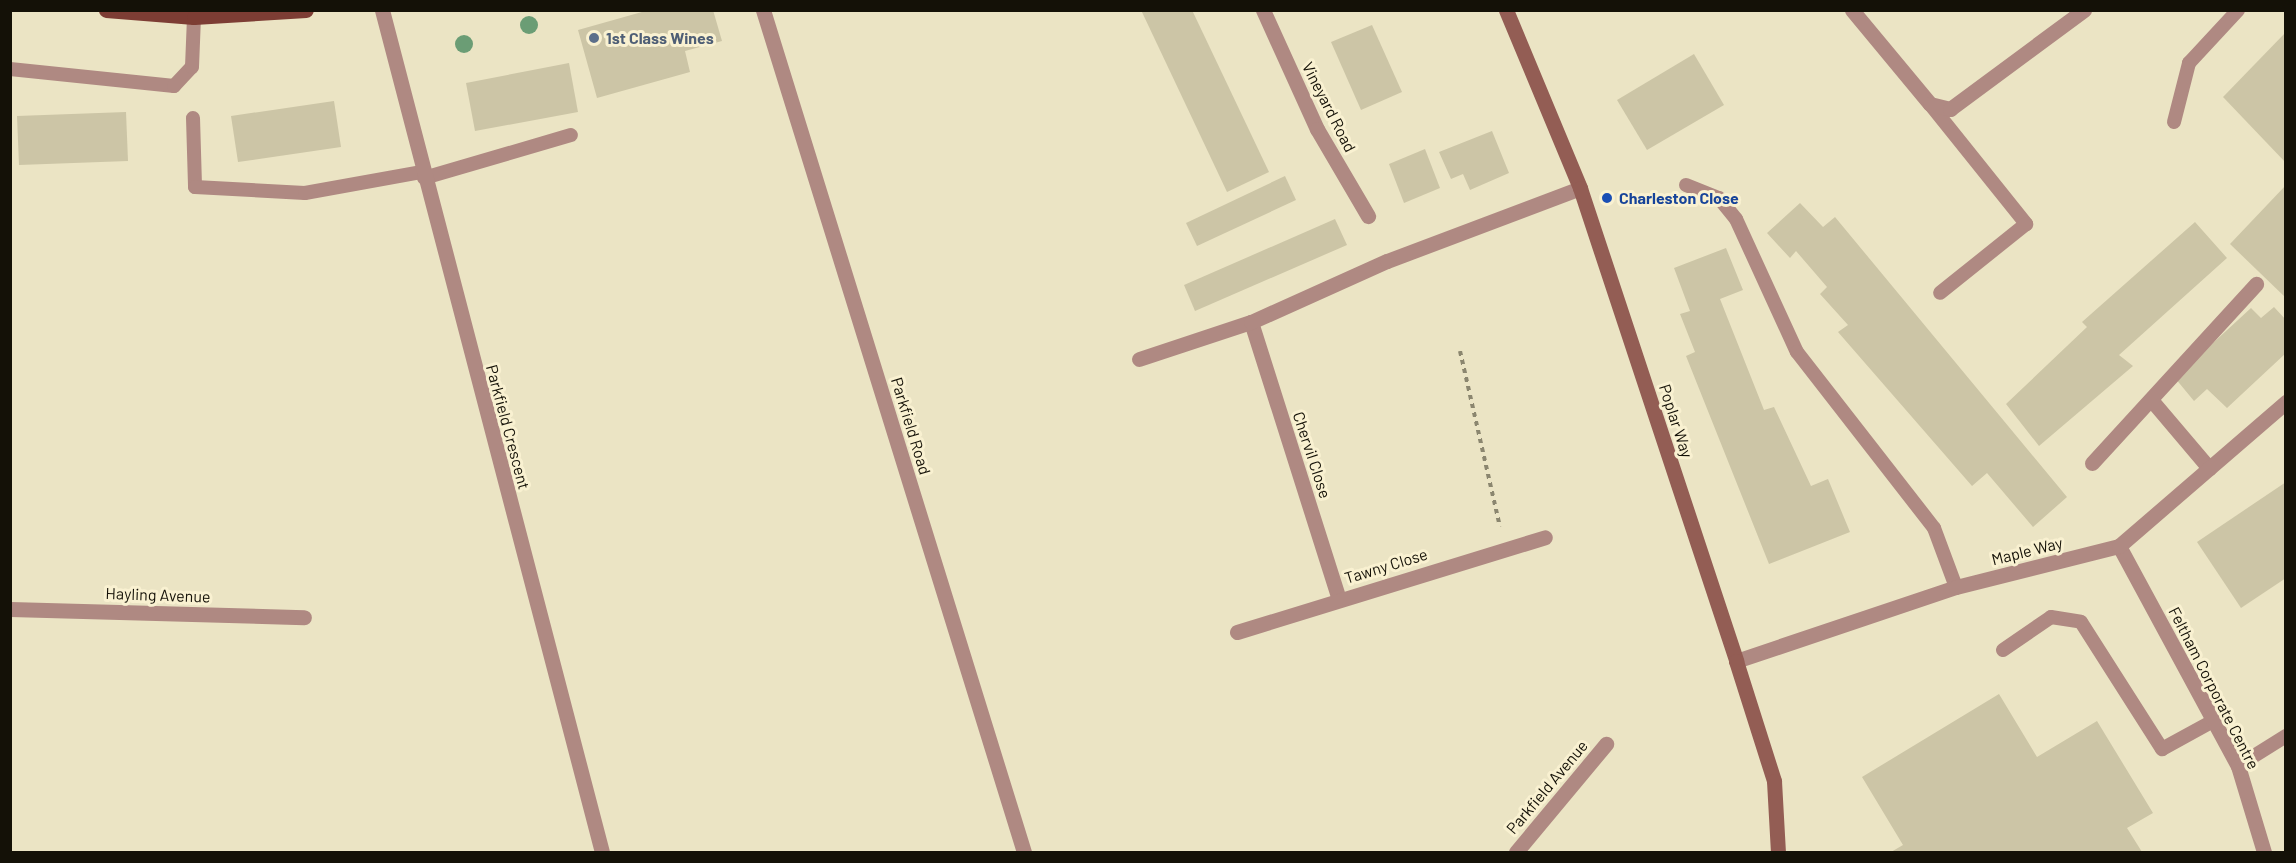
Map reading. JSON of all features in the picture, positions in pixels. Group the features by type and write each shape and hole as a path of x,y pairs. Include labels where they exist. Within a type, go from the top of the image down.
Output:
{"main road":[{"path":"106,10 194,17 306,10"}],"street":[{"name":"Parkfield Crescent","path":"382,10 423,175 602,852"},
{"name":"Parkfield Road","path":"763,10 1024,852"},
{"name":"Vineyard Road","path":"1263,10 1317,129 1368,216"},
{"name":"Poplar Way","path":"1506,10 1580,188 1736,661 1774,782 1778,852"},
{"path":"1852,10 1930,104 1950,109 1969,99 2084,10"},
{"path":"1139,359 1251,322 1387,261 1580,188"},
{"path":"2092,463 2153,402 2169,374 2256,284"},
{"name":"Chervil Close","path":"1251,322 1339,599"},
{"path":"2153,402 2209,468"},
{"name":"Maple Way","path":"1736,661 1956,587 2119,546 2286,402"},
{"name":"Tawny Close","path":"1237,632 1545,537"},
{"name":"Feltham Corporate Centre","path":"2119,546 2238,766 2264,852"},
{"name":"Hayling Avenue","path":"10,609 304,617"},
{"name":"Parkfield Avenue","path":"1516,852 1606,744"}],"lane":[{"path":"2174,122 2189,63 2238,10"},
{"path":"10,69 174,86 192,67 194,17"},
{"path":"1930,104 2026,224 1940,292"},
{"path":"193,118 195,187 305,193 423,175 571,135"},
{"path":"1686,185 1719,198 1736,219 1797,352 1934,528 1956,587"},
{"path":"2003,650 2051,617 2081,622 2162,749 2213,721"},
{"path":"2238,766 2286,736"}],"path":[{"path":"1460,351 1505,549"}],"building":[{"path":"649,10 713,10 722,41 685,51 690,72 597,98 578,30"},
{"path":"1141,10 1192,10 1269,172 1227,192"},
{"path":"1372,25 1402,92 1361,110 1331,42"},
{"path":"2286,32 2286,163 2223,97"},
{"path":"1694,54 1724,105 1647,150 1617,100"},
{"path":"569,63 578,112 475,131 466,83"},
{"path":"334,101 341,147 238,162 231,116"},
{"path":"126,112 128,161 19,165 17,116"},
{"path":"1492,131 1509,173 1470,190 1463,174 1451,179 1439,152"},
{"path":"1425,149 1440,188 1404,203 1389,164"},
{"path":"1285,176 1296,200 1197,246 1186,223"},
{"path":"2286,185 2286,298 2230,244"},
{"path":"1800,203 1823,227 1835,217 2067,497 2033,527 1987,473 1972,486 1838,332 1848,325 1820,294 1827,287 1796,251 1790,258 1767,233"},
{"path":"1335,219 1347,245 1195,311 1184,285"},
{"path":"2195,222 2227,258 2119,355 2133,366 2039,446 2006,404 2087,327 2082,322"},
{"path":"1726,248 1743,290 1720,299 1764,410 1774,407 1811,486 1828,479 1850,532 1769,564 1686,356 1695,352 1680,314 1690,311 1674,268"},
{"path":"2274,307 2286,320 2286,353 2227,408 2207,389 2194,401 2175,378 2251,308 2261,318"},
{"path":"2286,482 2286,578 2241,608 2197,542"},
{"path":"1999,694 2037,757 2097,721 2153,813 2127,828 2142,852 1891,852 1903,845 1862,777"}],"place":[{"name":"1st Class Wines","path":"594,38"},
{"name":"Charleston Close","path":"1607,198"}]}
